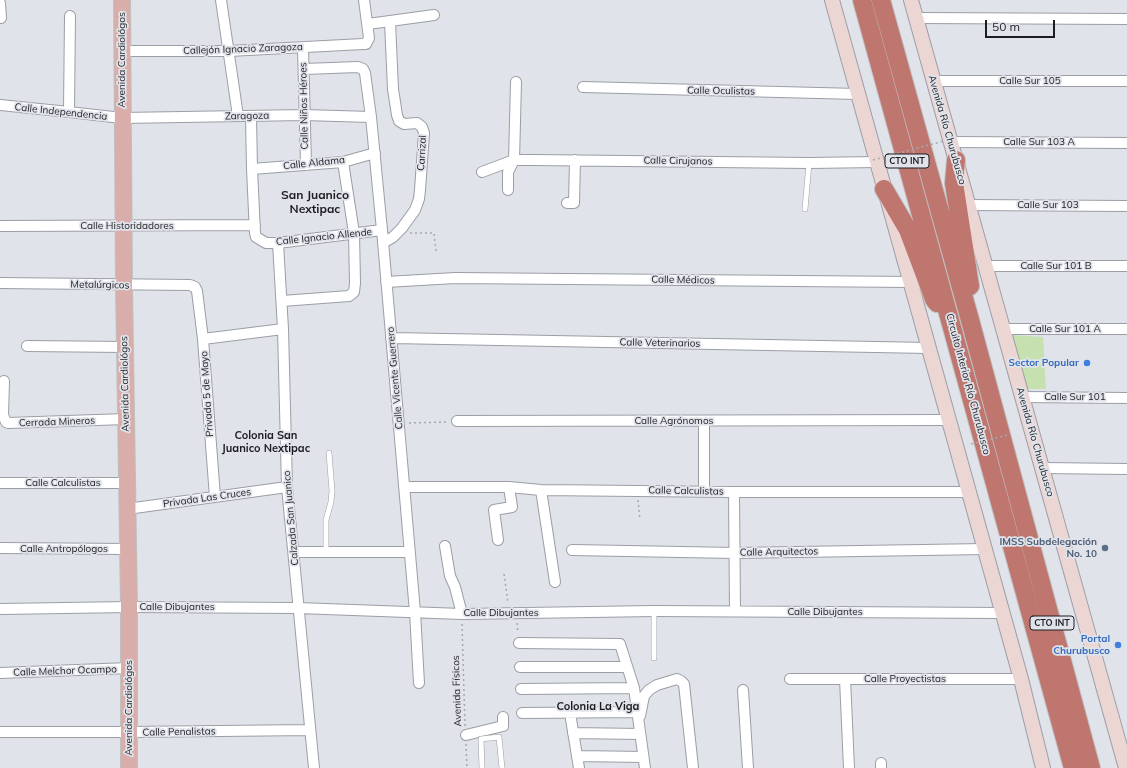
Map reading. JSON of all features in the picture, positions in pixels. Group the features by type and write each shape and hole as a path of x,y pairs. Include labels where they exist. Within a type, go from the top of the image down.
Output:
{"highway":[{"name":"Circuito Interior Río Churubusco","path":"862,0 952,323 1013,552 1064,701 1091,768"},
{"name":"Circuito Interior Río Churubusco","path":"880,0 970,320 1064,701 1074,768"},
{"path":"956,160 954,183 972,292 970,320"},
{"path":"884,189 908,230 934,299 952,323"}],"main road":[{"name":"Avenida Cardiológos","path":"122,0 123,225 129,607 129,768"},
{"name":"CTO INT","path":"832,0 875,161 929,348 1021,679 1043,768"},
{"name":"Avenida Río Churubusco","path":"911,0 934,81 953,140 956,160 968,205 1126,768"},
{"path":"1119,743 1119,768"}],"street":[{"path":"221,0 238,116"},
{"path":"364,0 368,24 434,15"},
{"path":"0,3 1,18"},
{"path":"69,112 70,16"},
{"path":"916,18 1127,19"},
{"name":"Carrizal","path":"383,243 393,237 402,228 415,210 418,199 424,133 422,127 417,123 404,124 399,121 397,115 393,89 390,22"},
{"name":"Callejón Ignacio Zaragoza","path":"122,51 229,51 363,44 368,42 368,24"},
{"name":"Calle Niños Héroes","path":"303,48 306,165"},
{"name":"Calle Vicente Guerrero","path":"304,70 358,67 363,69 365,73 375,153 382,230 415,612 419,683"},
{"name":"Calle Sur 105","path":"934,81 1127,81"},
{"path":"508,190 508,172 514,160 516,82"},
{"name":"Calle Oculistas","path":"583,87 858,94"},
{"name":"Calle Independencia","path":"0,105 122,118"},
{"name":"Zaragoza","path":"122,118 304,115 371,117"},
{"path":"251,117 255,225"},
{"name":"Calle Sur 103 A","path":"953,140 1127,143"},
{"name":"Calle Aldama","path":"252,168 343,162 375,153"},
{"name":"Calle Cirujanos","path":"482,172 514,160 809,163 875,161"},
{"path":"567,203 574,203 575,160"},
{"path":"282,301 349,296 354,292 356,284 354,233 343,162"},
{"name":"Calle Sur 103","path":"968,205 1127,206"},
{"name":"Calle Historidadores","path":"0,226 255,225"},
{"name":"Calle Ignacio Allende","path":"255,225 256,237 266,243 278,243 382,230"},
{"name":"Calzada San Juanico","path":"278,243 282,301 287,487 314,768"},
{"name":"Calle Sur 101 B","path":"985,266 1127,266"},
{"name":"Calle Médicos","path":"386,282 455,278 910,282"},
{"name":"Metalúrgicos","path":"0,283 190,285 195,287 197,291"},
{"name":"Privada 5 de Mayo","path":"197,291 203,339 215,497"},
{"path":"203,339 283,329"},
{"name":"Calle Sur 101 A","path":"1003,329 1127,329"},
{"name":"Calle Veterinarios","path":"391,338 929,348"},
{"path":"26,346 125,347"},
{"name":"Cerrada Mineros","path":"4,381 4,416 6,422 8,423 126,419"},
{"name":"Calle Sur 101","path":"1022,397 1127,398"},
{"name":"Calle Agrónomos","path":"457,421 949,420"},
{"path":"704,421 704,491"},
{"path":"1042,468 1127,468"},
{"name":"Calle Calculistas","path":"0,483 126,483"},
{"name":"Privada Las Cruces","path":"127,509 287,487"},
{"name":"Calle Calculistas","path":"404,487 509,487 541,490 734,492 969,492"},
{"path":"498,540 494,510 512,507 509,487"},
{"path":"541,490 555,582"},
{"path":"734,492 735,611"},
{"path":"445,546 450,576 455,587 462,614"},
{"name":"Calle Antropólogos","path":"0,548 128,549"},
{"name":"Calle Arquitectos","path":"572,550 735,553 985,549"},
{"path":"294,552 409,552"},
{"name":"Calle Dibujantes","path":"0,609 129,607 298,608 462,614 654,611 1002,613"},
{"path":"519,643 620,644 634,688 645,768"},
{"path":"520,667 627,667"},
{"name":"Calle Melchor Ocampo","path":"0,673 129,668"},
{"path":"638,717 644,696 649,690 657,685 677,679 682,681 684,684 693,768"},
{"name":"Calle Proyectistas","path":"790,679 1021,679"},
{"path":"844,679 849,768"},
{"path":"521,689 634,688"},
{"path":"743,690 748,768"},
{"path":"522,713 570,712 638,717"},
{"path":"570,712 579,768"},
{"path":"466,734 503,726 503,717"},
{"name":"Calle Penalistas","path":"0,732 310,730"},
{"path":"573,733 640,734"},
{"path":"577,756 643,757"}],"lane":[{"path":"805,209 809,163"},
{"path":"326,552 325,530 332,491 329,453"},
{"path":"654,611 654,658"},
{"path":"482,768 481,739 499,737 502,768"}],"path":[{"path":"875,161 953,140"},
{"path":"408,220 408,233 434,233 436,251"},
{"path":"399,424 457,421"},
{"path":"972,444 1007,435"},
{"path":"637,490 640,520"},
{"path":"504,574 508,602"},
{"name":"Avenida Físicos","path":"462,614 467,768"}],"green space":[{"path":"1012,335 1043,337 1046,389 1027,389"}],"place":[{"name":"Sector Popular","path":"1087,363"},
{"name":"IMSS Subdelegación No. 10","path":"1105,548"},
{"name":"Portal Churubusco","path":"1118,645"}],"district":[{"name":"San Juanico Nextipac","path":"315,202"},
{"name":"Colonia San Juanico Nextipac","path":"266,442"},
{"name":"Colonia La Viga","path":"598,707"}]}
